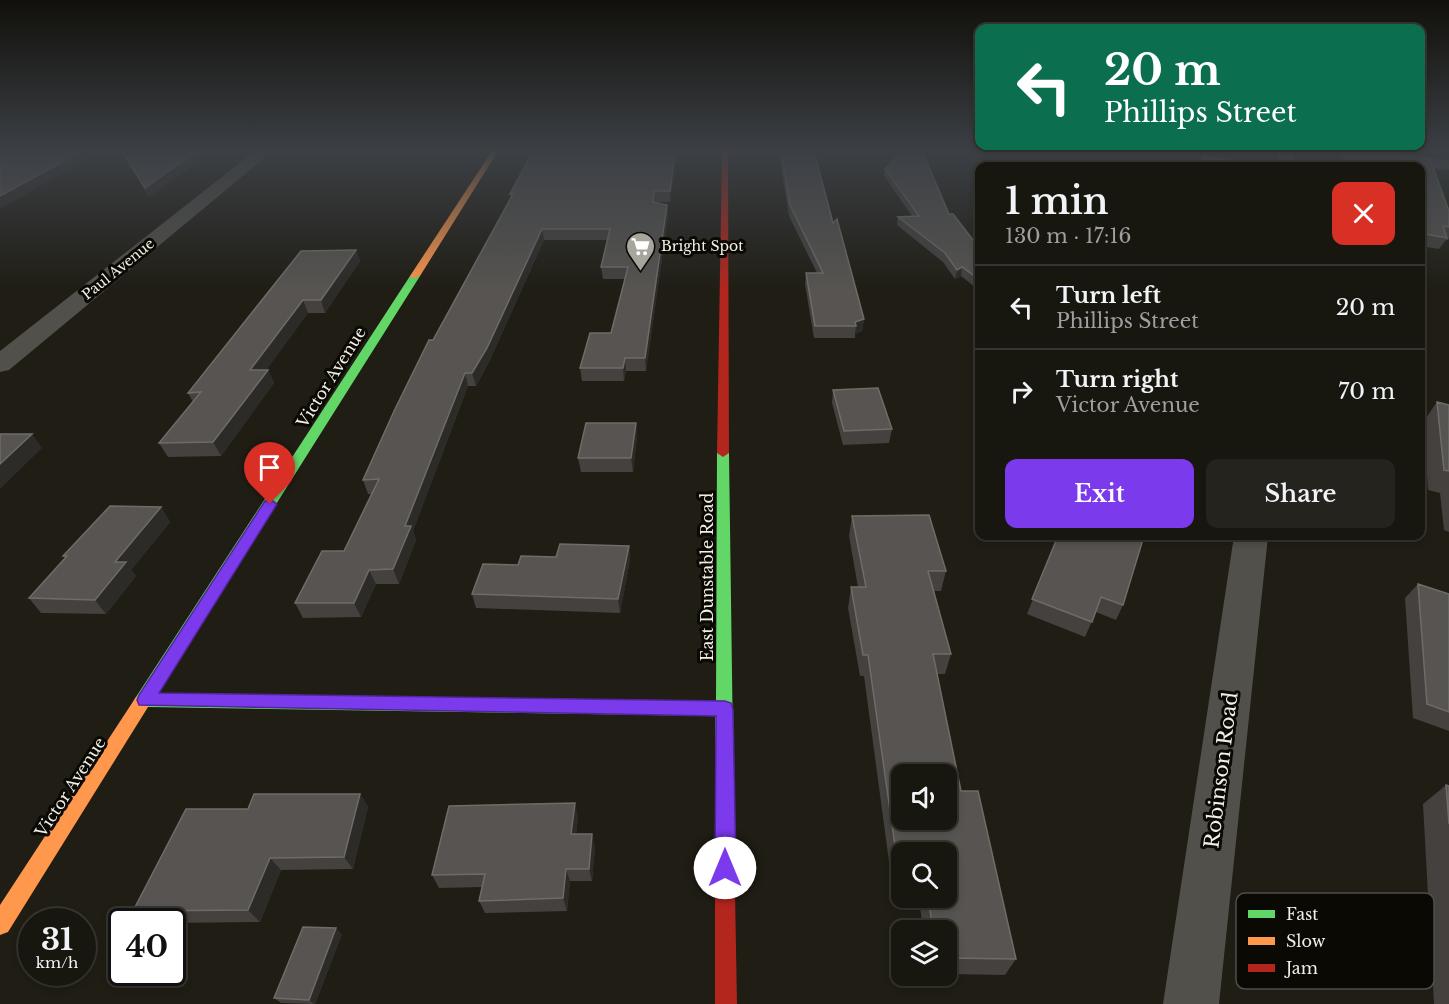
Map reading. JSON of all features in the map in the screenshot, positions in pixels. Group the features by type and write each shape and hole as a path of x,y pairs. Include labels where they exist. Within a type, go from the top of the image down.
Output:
{"street":[{"name":"Paul Avenue","path":"0,364 207,198"},
{"name":"Victor Avenue","path":"0,924 465,198"},
{"name":"East Dunstable Road","path":"724,198 722,309 726,1004"},
{"name":"Robinson Road","path":"1191,1004 1250,540"},
{"path":"145,700 725,709"}],"building":[{"path":"511,198 653,198 653,202 667,205 645,358 625,358 623,368 580,368 590,333 611,333 628,267 601,267 610,229 542,229 487,348 472,373 465,373 405,526 411,526 393,569 369,570 354,603 295,603 322,551 344,551 379,479 363,480 429,340 433,340"},
{"path":"789,198 826,198 833,223 837,219 864,319 855,322 856,326 815,326 806,273 823,273 790,205"},
{"path":"906,198 942,198 949,214 953,214 975,243 975,276 962,267 957,270 945,253 898,217 919,216"},
{"path":"1425,198 1444,198 1449,211 1449,227 1443,226 1447,238 1425,234"},
{"path":"356,250 321,300 303,300 250,370 268,370 213,442 159,443 201,392 188,393 301,251"},
{"path":"878,388 892,429 844,431 833,390"},
{"path":"1437,402 1449,405 1449,471 1444,470"},
{"path":"586,423 636,423 631,458 578,458"},
{"path":"0,434 32,434 0,464"},
{"path":"110,506 161,507 115,562 126,562 95,600 29,598 67,556 63,556"},
{"path":"929,515 946,571 928,571 951,654 933,654 955,764 891,764 891,817 868,655 863,655 851,587 866,587 852,516"},
{"path":"1056,540 1143,540 1123,605 1101,597 1092,622 1032,599"},
{"path":"560,544 629,546 618,599 472,594 483,564 518,565 521,556 556,557"},
{"path":"1418,584 1449,594 1449,712 1427,704"},
{"path":"957,771 961,791 978,791 1016,959 957,958 957,920 931,920 930,908 957,908 957,842 894,842 893,830 957,830"},
{"path":"1446,785 1449,786 1449,824"},
{"path":"254,794 360,794 344,857 270,858 248,910 135,908 186,809 248,809"},
{"path":"575,803 571,834 592,834 589,869 566,869 563,898 479,901 485,874 432,875 449,806"},
{"path":"303,927 336,928 309,1000 274,998"}],"traffic: fast":[{"path":"142,702 415,276"},
{"path":"723,453 725,893"},
{"path":"145,700 725,709"}],"traffic: slow":[{"path":"415,276 465,198"},
{"path":"0,924 142,702"}],"traffic: jam":[{"path":"723,453 725,198"},
{"path":"725,893 726,1004"}],"place":[{"name":"Bright Spot","path":"640,272"}],"route":[{"path":"270,504 145,700 725,709 725,868"}]}
